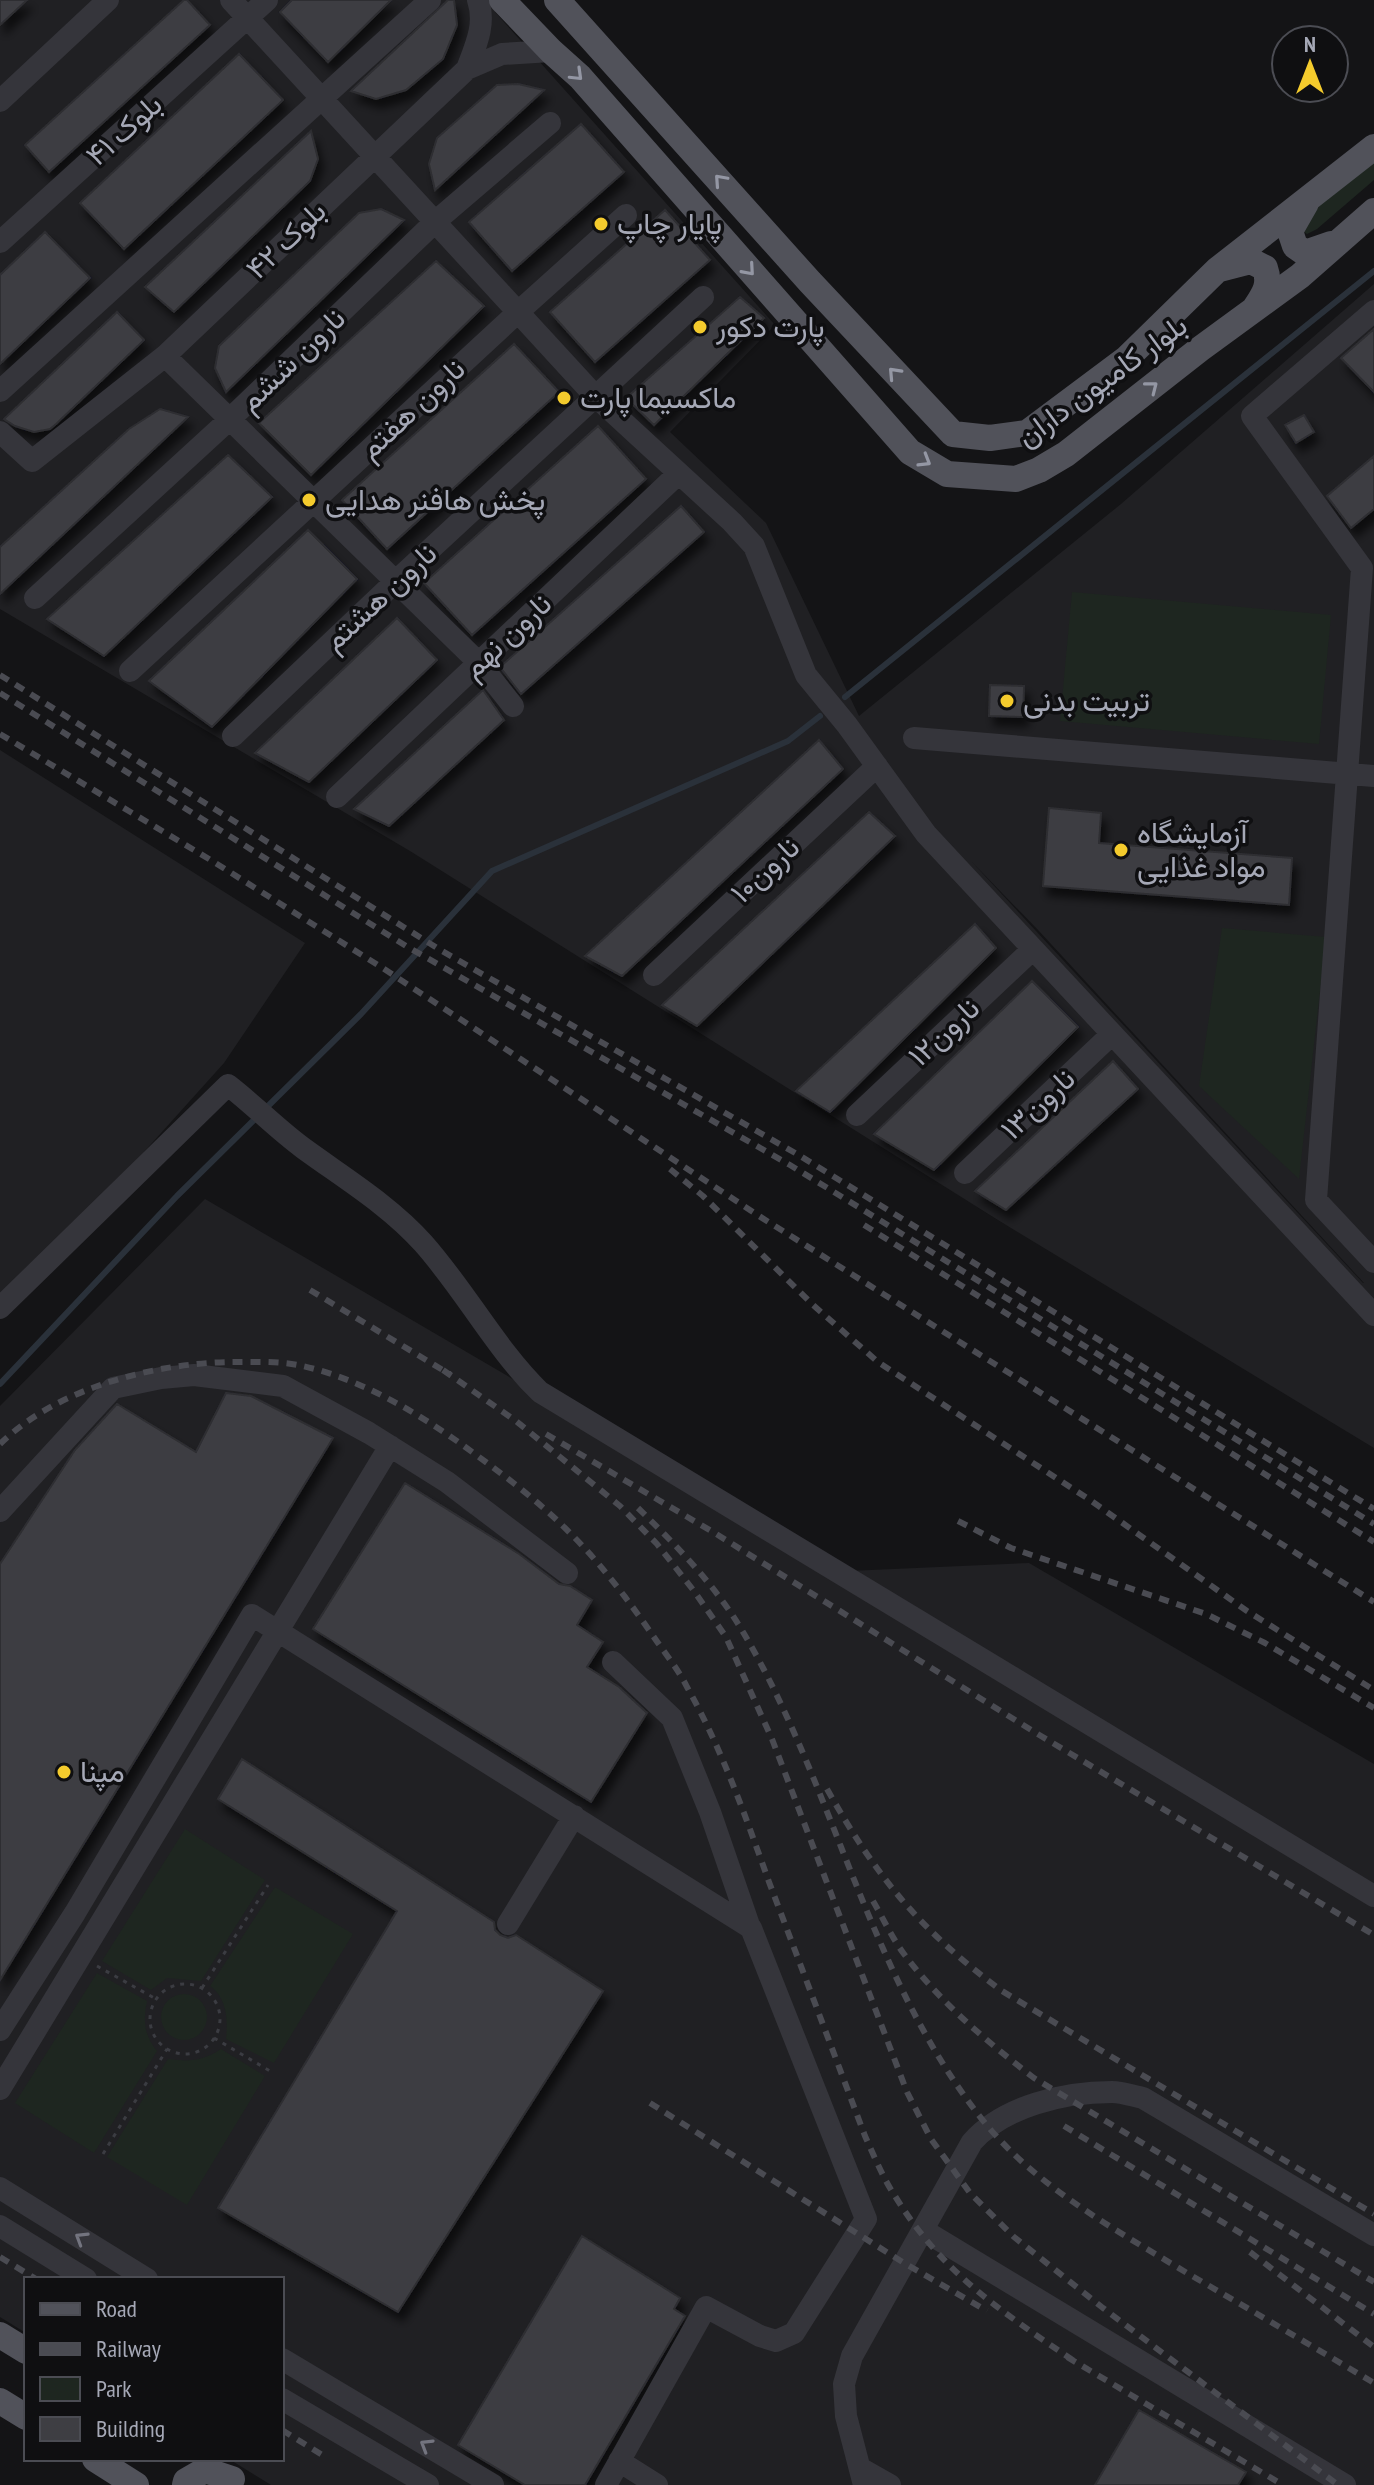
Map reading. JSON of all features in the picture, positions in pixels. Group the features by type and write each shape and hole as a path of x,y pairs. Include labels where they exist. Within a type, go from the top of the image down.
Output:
{"main road":[{"name":"بلوار کامیون داران","path":"502,0 580,77 910,452 947,474 1016,479 1066,454 1300,276 1374,211"},
{"name":"بلوار کامیون داران","path":"557,0 810,282 953,434 990,438 1027,433 1126,359 1217,270 1374,147"},
{"path":"1308,199 1290,231 1295,246 1305,253 1339,240"},
{"path":"1217,270 1251,261 1265,268 1269,279 1267,289 1255,308"},
{"path":"0,2335 24,2350"},
{"path":"0,2401 24,2416"},
{"path":"100,2462 128,2469 138,2461"},
{"path":"203,2461 237,2482"},
{"path":"100,2462 136,2485"},
{"path":"185,2485 186,2481 205,2470 237,2482"}],"street":[{"path":"0,101 108,0"},
{"path":"231,0 595,396 754,546 806,675 926,834 1374,1315"},
{"name":"بلوک ۴۱","path":"0,242 267,0"},
{"path":"0,391 430,0"},
{"path":"467,69 478,42 483,15 478,0"},
{"name":"بلوک ۴۲","path":"0,432 32,461 165,356 467,69 502,54 551,51"},
{"name":"نارون ششم","path":"35,598 230,419 436,221 550,123"},
{"name":"نارون هفتم","path":"130,671 626,215"},
{"name":"نارون هشتم","path":"233,736 703,297"},
{"path":"1374,311 1252,416 1362,568 1316,1200 1374,1262"},
{"path":"165,356 479,663 513,706"},
{"name":"نارون نهم","path":"337,797 678,474"},
{"path":"914,738 1374,776"},
{"name":"نارون۱۰","path":"654,975 877,766"},
{"name":"نارون۱۲","path":"857,1115 1032,950"},
{"name":"نارون۱۳","path":"965,1173 1111,1035"},
{"path":"0,1308 228,1085 300,1146 363,1190 422,1241 517,1369 540,1392 1374,1896"},
{"path":"0,1511 113,1388 194,1375 283,1386 447,1482 567,1573"},
{"path":"0,2089 390,1446"},
{"path":"0,2030 75,1913 252,1615 750,1928"},
{"path":"606,2485 706,2307 760,2336 776,2341 794,2333 866,2219 750,1928 710,1812 672,1718 613,1662"},
{"path":"508,1924 574,1816"},
{"path":"890,2485 862,2476 846,2416 844,2384 852,2356 972,2142 987,2125 1062,2096 1114,2091 1143,2098 1374,2235"},
{"path":"0,2188 144,2277"},
{"path":"0,2226 83,2277"},
{"path":"923,2230 1345,2485"},
{"path":"284,2360 493,2485"},
{"path":"284,2400 428,2485"},
{"path":"619,2461 657,2485"}],"path":[{"path":"202,1988 268,1885"},
{"path":"80,1956 156,1999"},
{"path":"179,1984 202,1988 217,2005 219,2028 214,2038 196,2052 185,2054 167,2049 155,2038 151,2027 150,2016 156,1999 168,1988 179,1984"},
{"path":"214,2038 270,2071"},
{"path":"103,2154 167,2049"}],"shaded area":[{"path":"0,0 507,0 495,12 775,325 670,432 766,523 859,716 1121,504 1374,284 1374,1448 998,1220 410,851 0,609","holes":["971,861 1039,931 1364,1283"]},
{"path":"0,750 305,943 224,1063 0,1312"},
{"path":"205,1199 506,1375 826,1572 1029,1563 1374,1764 1374,2485 271,2485 232,2461 284,2461 284,2277 24,2277 24,2332 0,2317 0,1406"}],"green space":[{"path":"1374,158 1374,180 1317,229 1307,234 1301,230 1312,209"},
{"path":"1072,592 1331,615 1319,744 1060,721"},
{"path":"1222,928 1326,937 1299,1179 1199,1086"},
{"path":"185,1829 265,1880 201,1981 167,1978 151,1990 102,1961"},
{"path":"275,1887 353,1934 274,2063 226,2039 223,2003 210,1986"},
{"path":"97,1973 147,2001 146,2028 157,2051 94,2153 15,2103"},
{"path":"184,1994 200,2001 207,2017 200,2033 184,2040 168,2033 161,2017 168,2001"},
{"path":"221,2049 265,2076 187,2205 107,2157 168,2059 196,2060"}],"building":[{"path":"0,0 27,0 0,25"},
{"path":"184,0 210,25 49,172 25,145"},
{"path":"292,0 391,0 328,62 280,12"},
{"path":"448,0 454,0 457,25 443,59 406,90 376,99 351,91"},
{"path":"239,54 283,100 124,249 80,203"},
{"path":"518,84 544,90 435,190 429,164 437,138 497,85"},
{"path":"581,124 624,172 512,271 469,222"},
{"path":"311,131 318,159 310,181 174,312 145,287"},
{"path":"381,209 404,220 226,392 215,368 219,346 359,213"},
{"path":"665,210 710,260 595,362 550,312"},
{"path":"45,232 90,278 0,364 0,275"},
{"path":"436,261 484,306 311,475 259,423"},
{"path":"740,297 764,318 654,425 626,398"},
{"path":"117,312 144,340 56,424 50,429 34,432 4,419"},
{"path":"1374,329 1374,392 1341,358"},
{"path":"514,344 559,392 387,549 342,500"},
{"path":"160,409 188,417 0,594 0,547 129,429"},
{"path":"1304,415 1314,432 1296,443 1285,425"},
{"path":"598,426 646,479 472,635 424,583"},
{"path":"228,455 272,497 104,656 47,619"},
{"path":"1374,456 1374,509 1351,528 1327,496"},
{"path":"681,506 704,532 521,694 500,667"},
{"path":"308,530 357,579 212,727 149,681"},
{"path":"397,618 437,660 309,782 255,753"},
{"name":"تربیت بدنی","path":"990,685 1024,686 1023,717 989,716"},
{"path":"483,690 504,720 389,826 354,809"},
{"path":"819,740 843,769 622,976 585,956"},
{"name":"آزمایشگاه مواد غذایی","path":"1049,808 1101,813 1099,843 1292,858 1289,905 1043,886"},
{"path":"869,812 895,836 697,1026 662,1005"},
{"path":"975,924 996,948 830,1112 796,1091"},
{"path":"1032,981 1078,1027 934,1170 874,1134"},
{"path":"1113,1061 1138,1089 1006,1210 975,1191"},
{"name":"مپنا","path":"226,1393 251,1396 333,1438 0,1980 0,1564 75,1450 117,1404 196,1452"},
{"path":"405,1483 519,1554 559,1584 570,1586 592,1600 577,1625 603,1642 587,1667 619,1687 647,1713 591,1802 313,1629"},
{"path":"242,1759 494,1922 495,1930 500,1935 508,1938 516,1935 603,1991 398,2312 218,2208 397,1911 218,1799"},
{"path":"582,2236 680,2298 674,2309 685,2316 585,2485 525,2485 458,2445"},
{"path":"1139,2410 1246,2472 1238,2485 1095,2485"}],"waterway":[{"path":"845,697 1374,271"},
{"path":"265,1109 361,1014 492,871 788,741 820,716"},
{"path":"0,1384 177,1196 257,1117"}],"railway":[{"path":"0,675 442,951 797,1154 1374,1509"},
{"path":"0,693 406,946 790,1165 1374,1524"},
{"path":"0,734 209,859 381,967 759,1216 1374,1602"},
{"path":"670,1169 703,1196 813,1305 878,1362 1090,1500 1247,1611 1374,1690"},
{"path":"864,1225 1374,1542"},
{"path":"310,1290 451,1375"},
{"path":"0,1444 23,1424 49,1408 108,1382 171,1367 232,1362 282,1363 320,1370 406,1408 492,1466 533,1499 583,1546 617,1586 677,1670 700,1710 742,1807 865,2136 891,2189 913,2223 953,2269 998,2308 1074,2361"},
{"path":"443,1370 516,1421 620,1506 657,1544 726,1637 772,1739 907,2092 931,2139 970,2193 1014,2237 1103,2308 1338,2485"},
{"path":"546,1434 713,1532 1036,1733 1374,1935"},
{"path":"638,1508 708,1582 743,1632 804,1755 855,1882 911,2007 945,2067 985,2123 1029,2168 1079,2206 1374,2383"},
{"path":"958,1521 1011,1548 1206,1614 1265,1643 1374,1708"},
{"path":"827,1789 864,1850 902,1900 947,1946 1002,1991 1374,2214"},
{"path":"873,1901 900,1948 948,2005 1034,2078 1374,2282"},
{"path":"650,2103 904,2263 987,2311"},
{"path":"1064,2126 1374,2314"},
{"path":"1250,2252 1374,2347"},
{"path":"0,2257 33,2277"},
{"path":"1067,2357 1283,2485"},
{"path":"284,2431 324,2456"}],"place":[{"name":"پایار چاپ","path":"601,224"},
{"name":"پارت دکور","path":"700,327"},
{"name":"ماکسیما پارت","path":"564,398"},
{"name":"پخش هافنر هدایی","path":"309,500"},
{"name":"تربیت بدنی","path":"1007,701"},
{"name":"آزمایشگاه مواد غذایی","path":"1121,850"},
{"name":"مپنا","path":"64,1772"}]}
